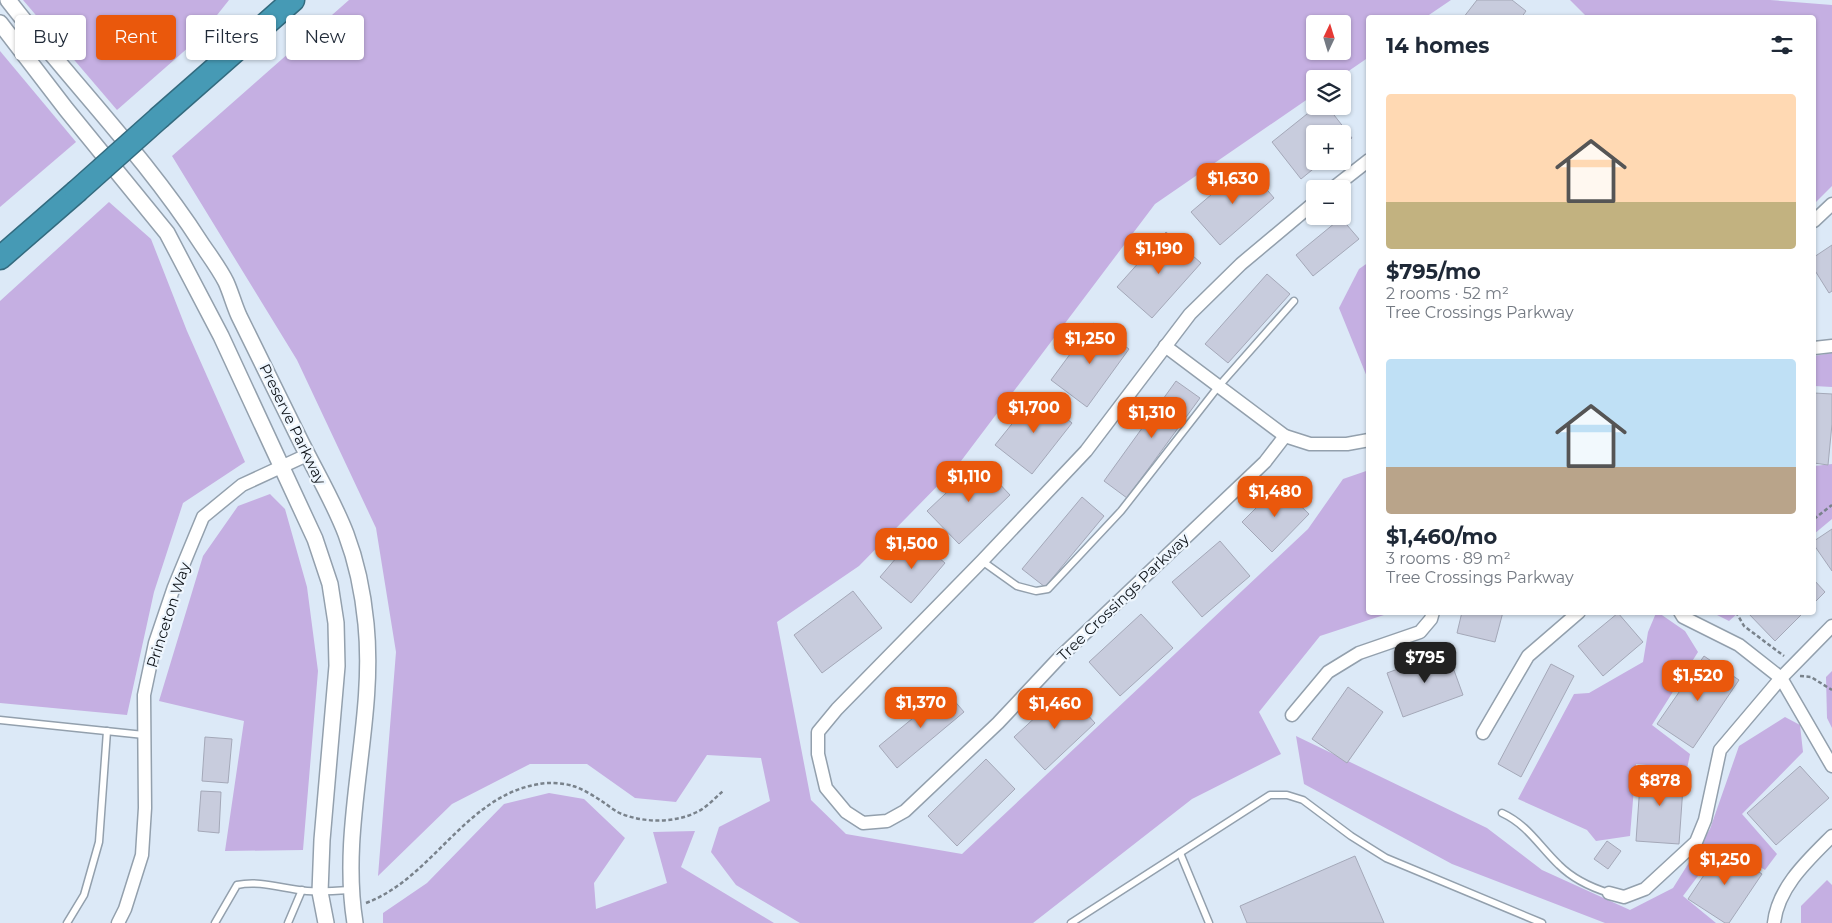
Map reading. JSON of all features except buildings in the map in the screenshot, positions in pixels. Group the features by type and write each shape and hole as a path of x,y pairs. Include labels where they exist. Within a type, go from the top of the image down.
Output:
{"highway":[{"path":"0,258 293,0"}],"street":[{"name":"Preserve Parkway","path":"8,0 39,40 157,180 200,241 225,281 237,312 334,506 346,535 361,581 366,627 367,691 351,848 351,890 354,916"},
{"name":"Preserve Parkway","path":"0,23 167,233 221,336 315,539 330,584 336,622 337,666 322,840 320,892 326,923"},
{"path":"1343,180 1366,162"},
{"path":"1816,219 1832,204"},
{"name":"Tree Crossings Parkway","path":"1285,436 1265,462 1058,659 998,723 905,811 887,821 863,823 846,812 826,788 818,754 818,732 837,709 982,561 1086,451 1190,314 1242,264 1306,210"},
{"path":"1165,346 1285,436 1310,444 1347,444 1366,441"},
{"path":"1816,348 1832,346"},
{"name":"Princeton Way","path":"118,923 125,909 142,855 145,808 144,695 155,643 174,587 203,517 242,485 307,455"},
{"path":"1292,715 1328,672 1359,653 1420,632 1432,615"},
{"path":"1483,733 1528,656 1576,615"},
{"path":"1682,615 1683,618 1739,645 1782,678 1832,766"},
{"path":"1608,894 1624,897 1645,889 1696,842 1705,820 1720,750 1782,678 1832,626"},
{"path":"1774,923 1775,915 1788,886 1802,866 1832,836"}],"lane":[{"path":"982,561 1017,586 1036,591 1048,589 1121,511 1218,387 1294,301"},
{"path":"0,720 144,735"},
{"path":"67,923 84,895 99,842 107,731"},
{"path":"1071,923 1270,795 1287,795 1303,800 1351,836 1386,858 1542,923"},
{"path":"1502,813 1516,820 1572,877 1608,894"},
{"path":"1180,853 1208,923"},
{"path":"215,923 237,886 250,882 320,892 351,890"},
{"path":"288,923 302,890"}],"path":[{"path":"1816,517 1832,505"},
{"path":"1738,615 1744,626 1783,656 1789,663"},
{"path":"1795,670 1800,676 1811,677 1832,690"},
{"path":"354,916 408,877 437,853 463,825 486,807 513,790 540,784 573,786 622,814 648,820 675,820 698,812 723,791"}],"shaded area":[{"path":"23,0 229,0 217,15 186,15 186,50 176,58 176,15 96,15 96,60 174,60 117,110 74,60 86,60 86,15 36,15"},
{"path":"349,0 1451,0 1429,15 1366,15 1366,59 1350,70 1306,70 1306,100 1155,204 958,465 859,566 777,622 811,800 846,834 962,854 1308,529 1343,479 1366,471 1366,615 1384,615 1320,636 1259,712 1281,754 1192,799 1033,923 800,923 736,885 711,852 719,827 770,801 761,758 707,755 676,802 635,798 587,764 530,764 452,804 378,876 396,652 376,528 297,360 172,156 286,56 286,60 364,60 364,15 332,15"},
{"path":"1570,0 1770,0 1832,5 1832,186 1816,202 1816,15 1585,15"},
{"path":"0,51 76,142 0,207"},
{"path":"109,202 151,239 187,331 245,462 183,503 154,592 127,715 0,703 0,301"},
{"path":"1366,264 1366,375 1339,308 1359,269"},
{"path":"1832,353 1832,387 1816,386 1816,356"},
{"path":"1832,464 1832,519 1816,532 1816,466"},
{"path":"270,494 285,509 307,587 318,671 303,850 225,851 244,721 159,701 203,556 238,506"},
{"path":"1655,615 1662,615 1685,631 1698,652 1652,725 1690,754 1687,769 1636,764 1630,836 1596,841 1587,830 1518,799 1574,694 1589,693 1643,662 1648,632"},
{"path":"1717,615 1736,615 1729,621"},
{"path":"1832,671 1832,728 1827,718 1826,677"},
{"path":"1785,717 1800,725 1803,752 1742,814 1777,854 1765,870 1722,844 1683,896 1716,923 1605,923 1452,864 1304,784 1296,736 1487,828 1542,870 1630,910 1673,888 1710,829 1739,746"},
{"path":"549,793 584,799 625,838 594,883 596,909 667,883 653,832 695,831 681,867 774,923 383,923 383,913 427,883 504,804"},
{"path":"1827,880 1832,885 1832,923 1801,923 1801,906"}]}
